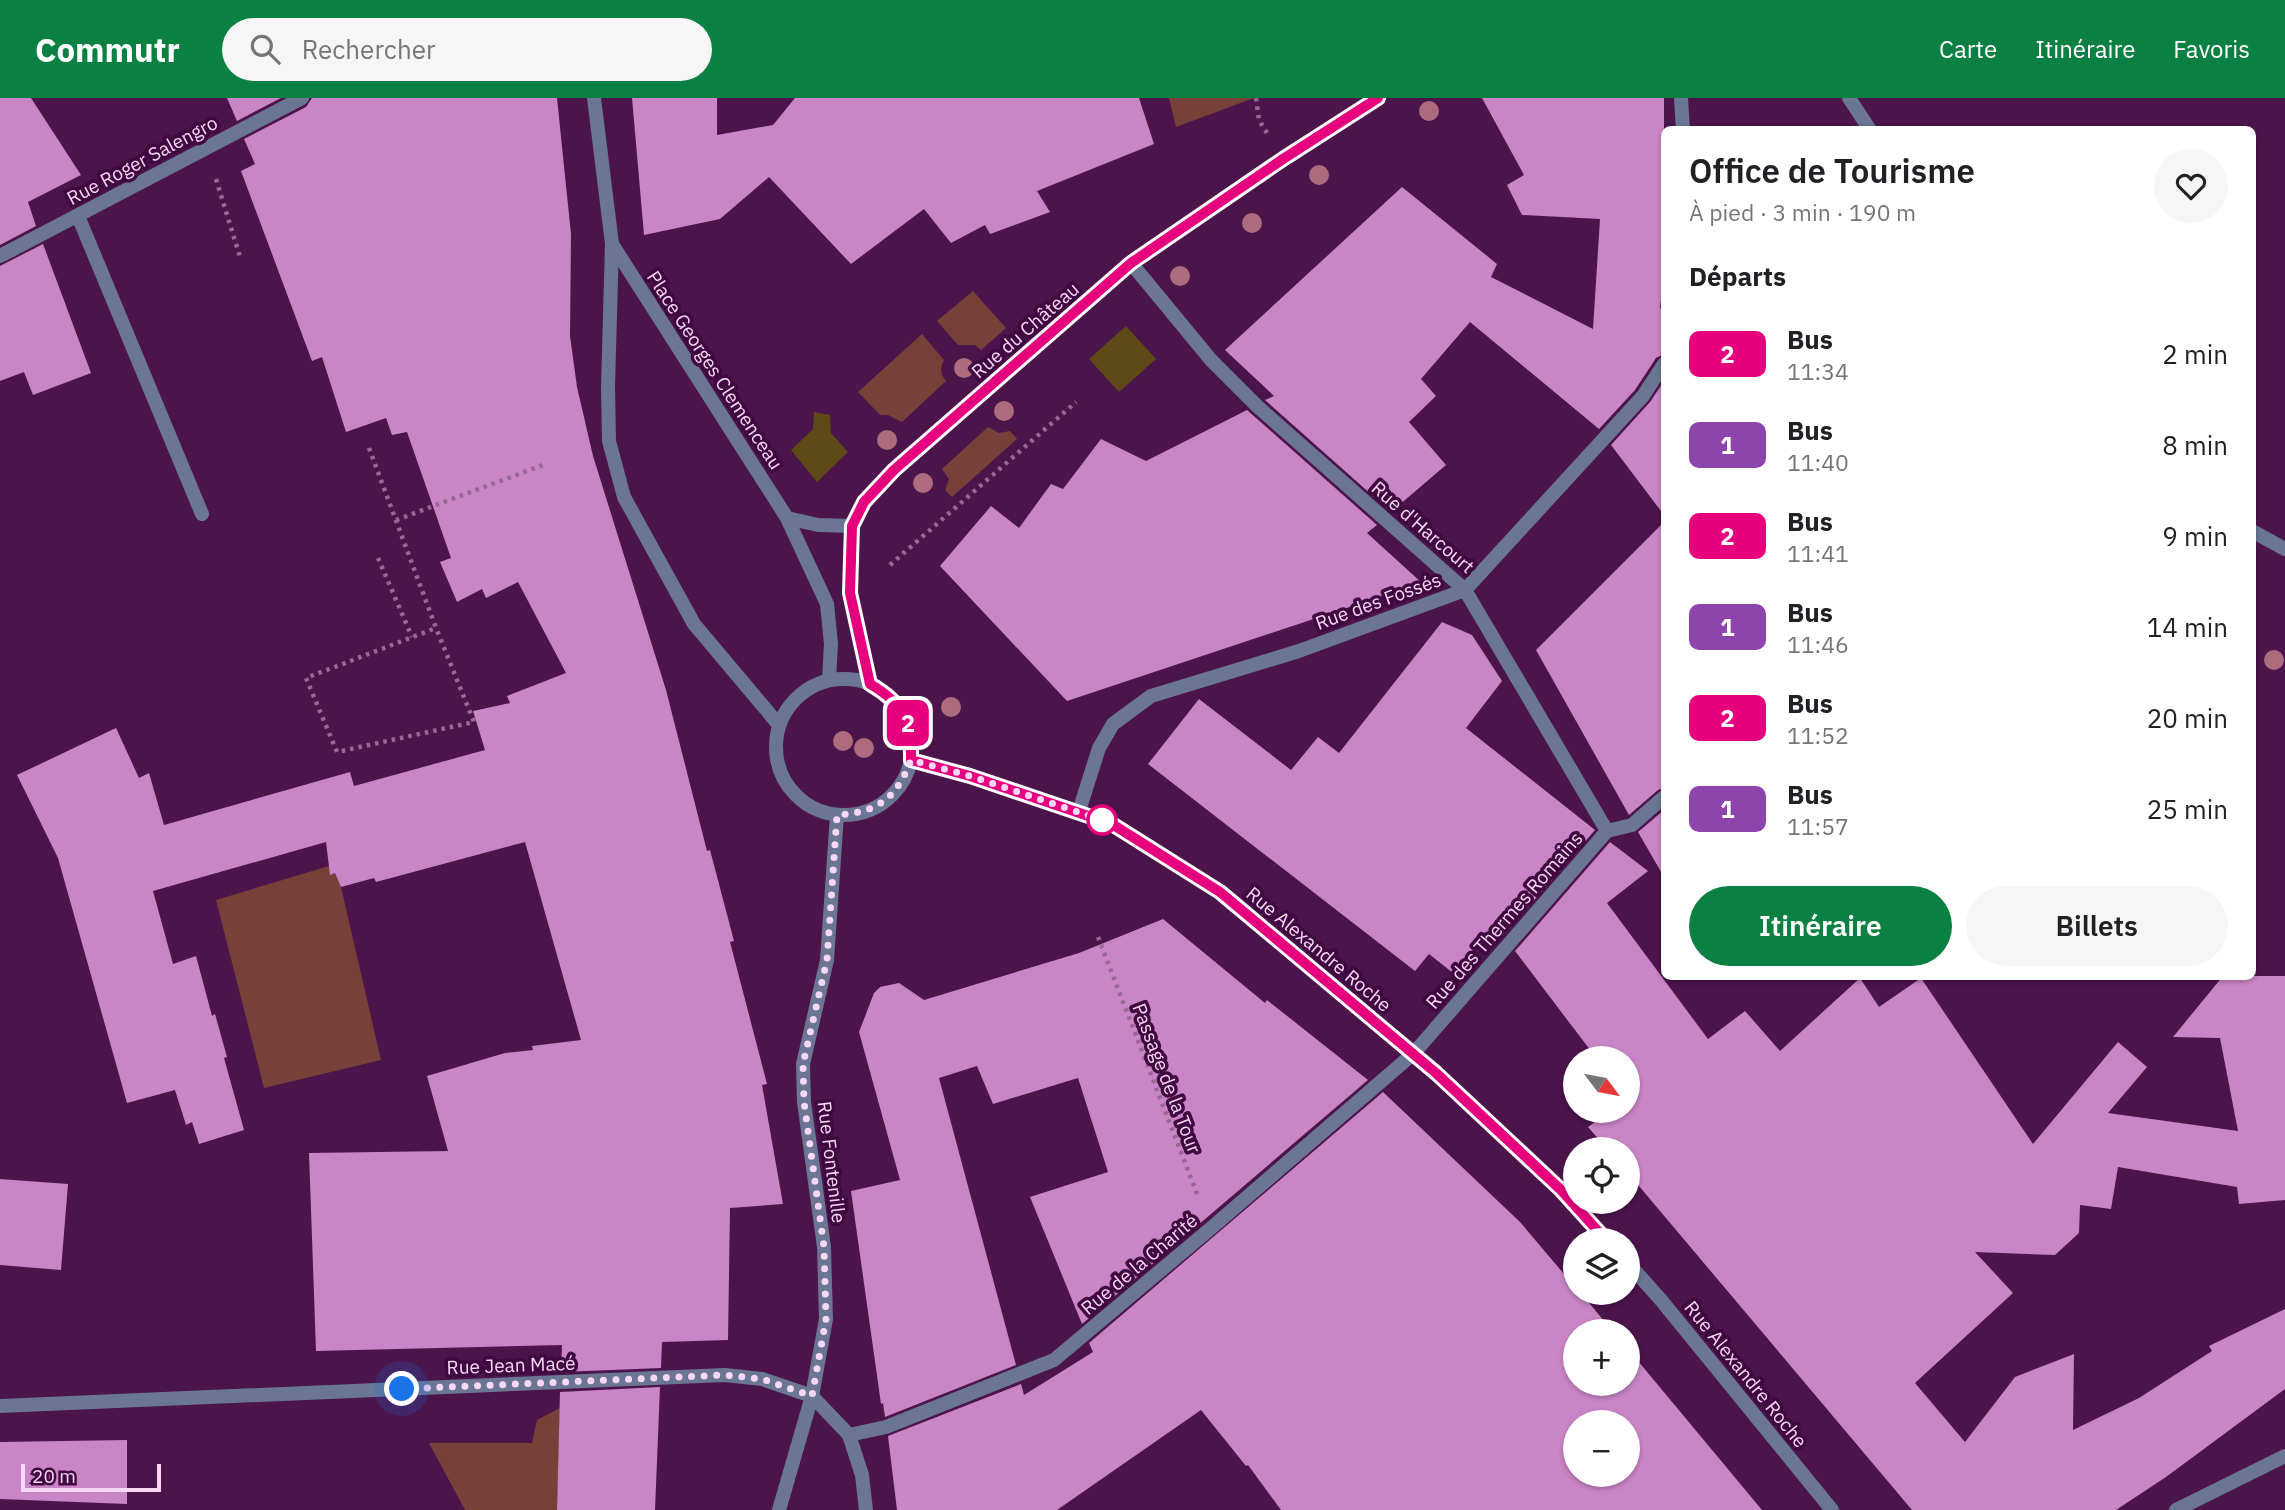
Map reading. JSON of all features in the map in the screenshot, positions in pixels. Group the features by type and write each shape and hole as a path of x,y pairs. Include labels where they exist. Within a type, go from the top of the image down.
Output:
{"street":[{"name":"Rue Roger Salengro","path":"0,256 302,98"},
{"path":"594,98 612,244 609,441 624,497 694,624 779,725"},
{"name":"Rue du Château","path":"870,684 850,593 852,526 864,502 894,470 1131,263 1378,98"},
{"path":"1681,98 1682,126"},
{"path":"1849,98 1867,126"},
{"path":"78,216 202,514"},
{"name":"Place Georges Clemenceau","path":"612,244 787,518 827,604 831,644 829,680"},
{"name":"Rue d'Harcourt","path":"1131,263 1211,360 1256,406 1465,590 1606,831"},
{"name":"Rue des Fossés","path":"1079,811 1099,748 1113,724 1152,696 1299,650 1465,590 1643,396 1661,369"},
{"path":"787,518 818,525 852,526"},
{"path":"2256,533 2285,549"},
{"path":"850,679 870,684 886,693 904,715 912,742 911,760 904,779 892,795 876,807 857,814 837,815 817,810 800,800 787,785 778,766 775,745 779,725 790,705 807,689 829,680 850,679"},
{"name":"Rue Alexandre Roche","path":"911,760 970,776 1112,824 1220,892 1414,1053 1560,1189 1595,1228"},
{"name":"Rue des Thermes Romains","path":"1414,1053 1606,831 1632,825 1661,800"},
{"name":"Rue Fontenille","path":"779,1510 812,1396 826,1319 824,1247 804,1102 803,1064 827,960 837,815"},
{"name":"Rue de la Charité","path":"849,1435 886,1427 1054,1360 1414,1053"},
{"name":"Rue Alexandre Roche","path":"1640,1276 1832,1510"},
{"name":"Rue Jean Macé","path":"0,1406 725,1375 762,1379 812,1396"},
{"path":"812,1396 849,1435 862,1475 866,1510"},
{"path":"2176,1510 2285,1456"}],"path":[{"path":"216,178 240,257"},
{"path":"890,565 1076,402"},
{"path":"369,449 474,722 337,752 306,678 436,628"},
{"path":"396,520 543,465"},
{"path":"378,558 412,637"},
{"name":"Passage de la Tour","path":"1098,937 1210,1229"}],"shaded area":[{"path":"1169,98 1254,98 1176,127"},
{"path":"973,291 1006,328 981,350 975,345 958,345 937,321"},
{"path":"1126,326 1156,359 1119,392 1089,359"},
{"path":"922,334 944,360 941,371 946,381 902,422 888,415 880,415 858,392"},
{"path":"814,412 830,415 831,433 848,452 817,482 791,450 813,429"},
{"path":"988,427 999,433 1010,431 1017,439 952,497 945,490 949,479 942,469"},
{"path":"329,866 341,887 381,1060 264,1088 216,900"},
{"path":"560,1408 557,1510 465,1510 429,1443 532,1443 537,1420"}],"building":[{"path":"0,98 31,98 81,175 28,202 36,226 0,245"},
{"path":"227,98 281,98 237,121"},
{"path":"312,98 557,98 571,234 570,336 577,387 593,456 666,690 707,851 710,850 734,941 730,942 767,1084 762,1085 783,1204 730,1208 728,1340 662,1342 661,1368 561,1372 562,1345 316,1351 309,1153 448,1151 427,1076 505,1053 533,1050 532,1046 581,1040 525,842 376,882 374,878 341,887 335,873 330,875 326,842 153,891 173,964 196,956 212,1016 215,1014 227,1057 224,1058 244,1130 199,1144 192,1122 186,1125 175,1090 127,1103 58,858 17,775 116,728 139,778 149,773 164,825 350,772 354,786 485,750 473,711 510,703 507,696 566,673 518,582 486,598 482,589 457,602 440,562 451,558 407,432 392,435 386,418 346,432 322,357 312,361 241,171 255,164 244,139 306,107"},
{"path":"632,98 717,98 717,135 773,125 795,98 1139,98 1154,144 1037,191 1050,212 990,234 985,225 951,243 924,209 851,264 769,177 720,219 644,235"},
{"path":"1482,98 1664,98 1664,126 1661,126 1661,356 1656,358 1635,390 1599,429 1470,322 1421,379 1436,396 1409,422 1446,465 1391,512 1265,400 1274,396 1225,350 1402,187 1497,264 1491,277 1593,329 1600,219 1522,215 1507,185 1524,175"},
{"path":"43,244 91,373 33,395 24,372 0,381 0,266"},
{"path":"1661,386 1661,511 1611,445 1650,402"},
{"path":"1247,410 1377,525 1367,533 1422,583 1067,701 940,566 991,506 1019,528 1051,484 1063,489 1101,439 1146,461"},
{"path":"1661,525 1661,789 1629,815 1536,650"},
{"path":"1442,622 1472,635 1502,681 1466,728 1595,830 1503,936 1495,925 1453,973 1429,954 1415,971 1148,764 1199,699 1291,770 1318,737 1339,753"},
{"path":"1661,813 1661,872 1638,832"},
{"path":"1610,842 1648,871 1607,903 1661,976 1661,980 1664,980 1708,1039 1745,1011 1780,1051 1858,980 1861,980 1879,1007 1918,980 1922,980 2033,1144 2118,1042 2147,1067 2108,1113 2238,1131 2220,1038 2173,1037 2220,980 2256,980 2256,976 2285,976 2285,1200 2239,1204 2237,1187 2118,1167 2111,1209 2080,1205 2079,1233 2055,1255 1975,1252 2013,1293 1915,1383 1965,1442 2015,1377 2074,1354 2073,1430 2139,1398 2212,1351 2209,1346 2285,1309 2285,1389 2166,1477 2116,1510 1912,1510 1640,1187 1640,1137 1597,1137 1588,1127 1592,1124 1640,1124 1640,1046 1587,1046 1515,951"},
{"path":"1163,919 1265,1003 1267,1000 1368,1080 1082,1324 1030,1197 1108,1172 1078,1078 993,1104 977,1066 939,1078 1016,1365 885,1417 851,1191 900,1180 859,1032 874,993 880,987 899,983 924,1000 1079,953"},
{"path":"1383,1092 1520,1222 1563,1273 1563,1305 1591,1305 1602,1319 1563,1319 1563,1396 1640,1396 1640,1363 1762,1510 1281,1510 1248,1465 1246,1466 1201,1410 1057,1510 897,1510 888,1436 1021,1384 1024,1395 1093,1352 1089,1343"},
{"path":"0,1179 68,1184 61,1270 0,1265"},
{"path":"660,1387 655,1510 557,1510 560,1392"},
{"path":"127,1440 127,1504 0,1499 0,1442"}],"bus line":[{"name":"2","path":"1378,98 1131,263 894,470 864,502 852,526 850,593 870,684 886,693 899,706 908,724 912,742 911,760 970,776 1112,824 1220,892 1414,1053 1560,1189 1595,1228"}],"route":[{"path":"402,1389 725,1375 762,1379 812,1396 826,1319 825,1271 804,1102 803,1064 827,960 837,815 857,814 876,807 892,795 904,779 911,760 970,776 1102,820"}]}
